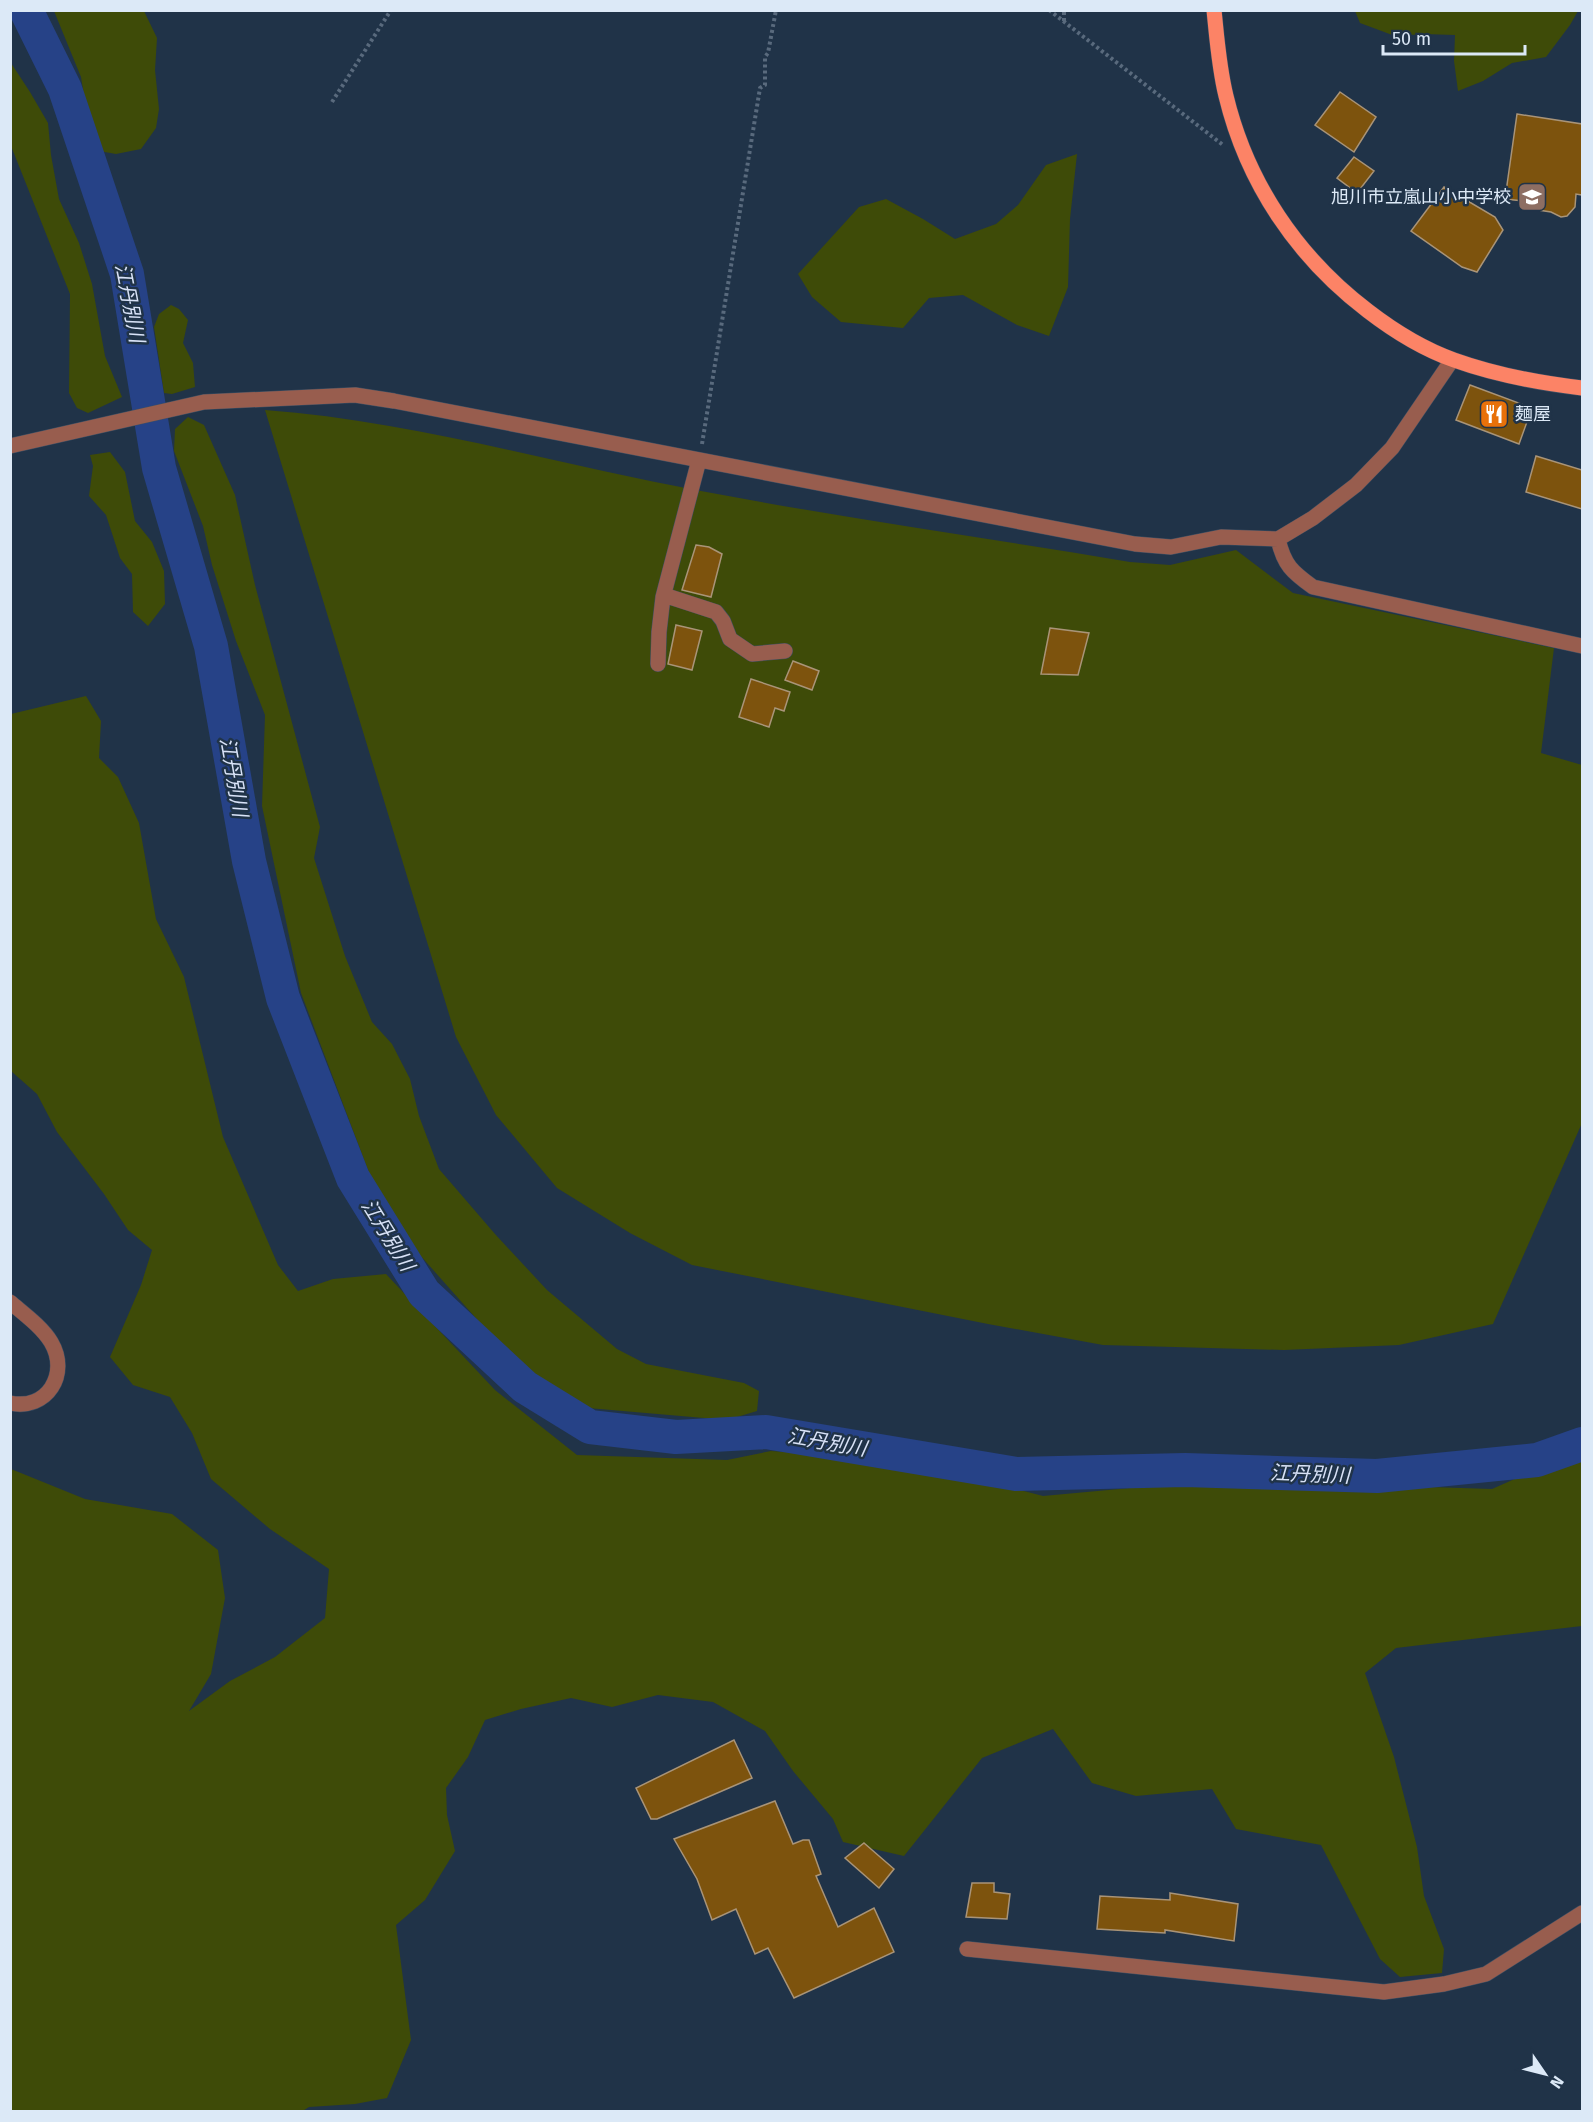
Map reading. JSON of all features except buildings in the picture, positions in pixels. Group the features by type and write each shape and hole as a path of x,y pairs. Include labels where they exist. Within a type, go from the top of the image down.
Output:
{"main road":[{"path":"1214,10 1225,94 1249,166 1282,224 1315,265 1381,321 1412,341 1452,360 1491,372 1582,388"}],"street":[{"path":"10,446 204,402 355,395 1135,544 1171,548 1221,537 1278,539 1313,518 1356,485 1392,448 1452,360"},
{"path":"658,664 663,597 699,460"},
{"path":"1278,539 1282,557 1293,573 1313,587 1582,646"},
{"path":"663,597 670,597 716,612 723,621 729,639 752,654 785,651"},
{"path":"10,1302 39,1327 51,1341 58,1357 54,1385 45,1395 22,1405 10,1403"},
{"path":"967,1949 1383,1992 1444,1984 1486,1974 1582,1913"}],"path":[{"path":"332,102 391,10"},
{"path":"699,460 760,88 765,85 765,57 776,10"},
{"path":"1049,10 1249,166"},
{"path":"1064,10 1064,21"}],"green space":[{"path":"54,11 144,11 157,38 155,70 159,109 156,128 141,149 116,154 99,151 88,120 81,77"},
{"path":"1355,11 1578,11 1546,57 1512,63 1483,81 1458,91 1454,61 1455,35 1395,36 1360,23"},
{"path":"11,63 48,123 59,199 79,243 92,284 105,356 122,397 88,413 77,408 69,393 70,294 11,146"},
{"path":"1077,154 1070,219 1068,287 1049,336 1017,325 963,295 929,298 903,328 841,322 812,297 798,274 859,207 886,199 955,239 996,224 1018,205 1046,165"},
{"path":"171,305 179,309 188,320 183,343 193,363 195,387 172,394 164,393 154,327 159,314"},
{"path":"265,410 429,433 754,501 1130,562 1170,565 1236,550 1293,593 1554,648 1541,753 1582,765 1582,1123 1493,1324 1399,1345 1284,1350 1103,1345 692,1265 630,1233 557,1188 496,1115 456,1037"},
{"path":"188,417 204,425 235,495 255,585 320,827 314,858 345,956 372,1022 392,1044 410,1079 419,1116 439,1169 547,1290 617,1349 646,1364 744,1383 759,1391 757,1411 727,1420 588,1408 530,1374 482,1325 419,1254 371,1178 301,993 262,806 265,715 236,641 212,565 203,526 174,451 175,429"},
{"path":"110,452 125,472 135,521 152,542 164,571 165,604 148,626 133,612 132,574 120,558 106,515 89,496 93,466 90,455"},
{"path":"86,696 101,721 99,758 118,777 139,823 156,919 184,977 223,1137 278,1265 298,1291 333,1279 386,1274 495,1390 577,1455 727,1460 771,1451 867,1458 978,1479 1043,1496 1152,1486 1335,1484 1492,1489 1542,1467 1582,1456 1582,1626 1396,1648 1365,1673 1394,1757 1417,1847 1424,1896 1444,1949 1442,1973 1400,1977 1380,1959 1321,1845 1236,1829 1212,1789 1136,1796 1092,1783 1053,1729 982,1758 904,1856 843,1842 833,1819 793,1771 765,1731 713,1702 658,1695 612,1707 571,1698 485,1720 468,1757 446,1788 447,1815 455,1851 425,1900 396,1925 411,2040 387,2098 355,2104 309,2107 301,2112 11,2111 11,1469 85,1499 172,1514 218,1550 225,1598 211,1674 189,1711 230,1681 275,1657 325,1618 329,1569 270,1529 211,1479 192,1433 170,1397 133,1385 110,1357 141,1285 152,1250 128,1230 57,1132 37,1094 11,1071 11,714"}],"waterway":[{"name":"江丹別川","path":"26,10 65,89 127,274 159,468 211,646 249,861 283,998 353,1178 424,1293 525,1387 590,1427 676,1437 766,1432 1016,1474 1185,1470 1377,1476 1537,1460 1582,1444"}],"place":[{"name":"旭川市立嵐山小中学校","path":"1532,197"},
{"name":"麺屋","path":"1494,414"}]}
